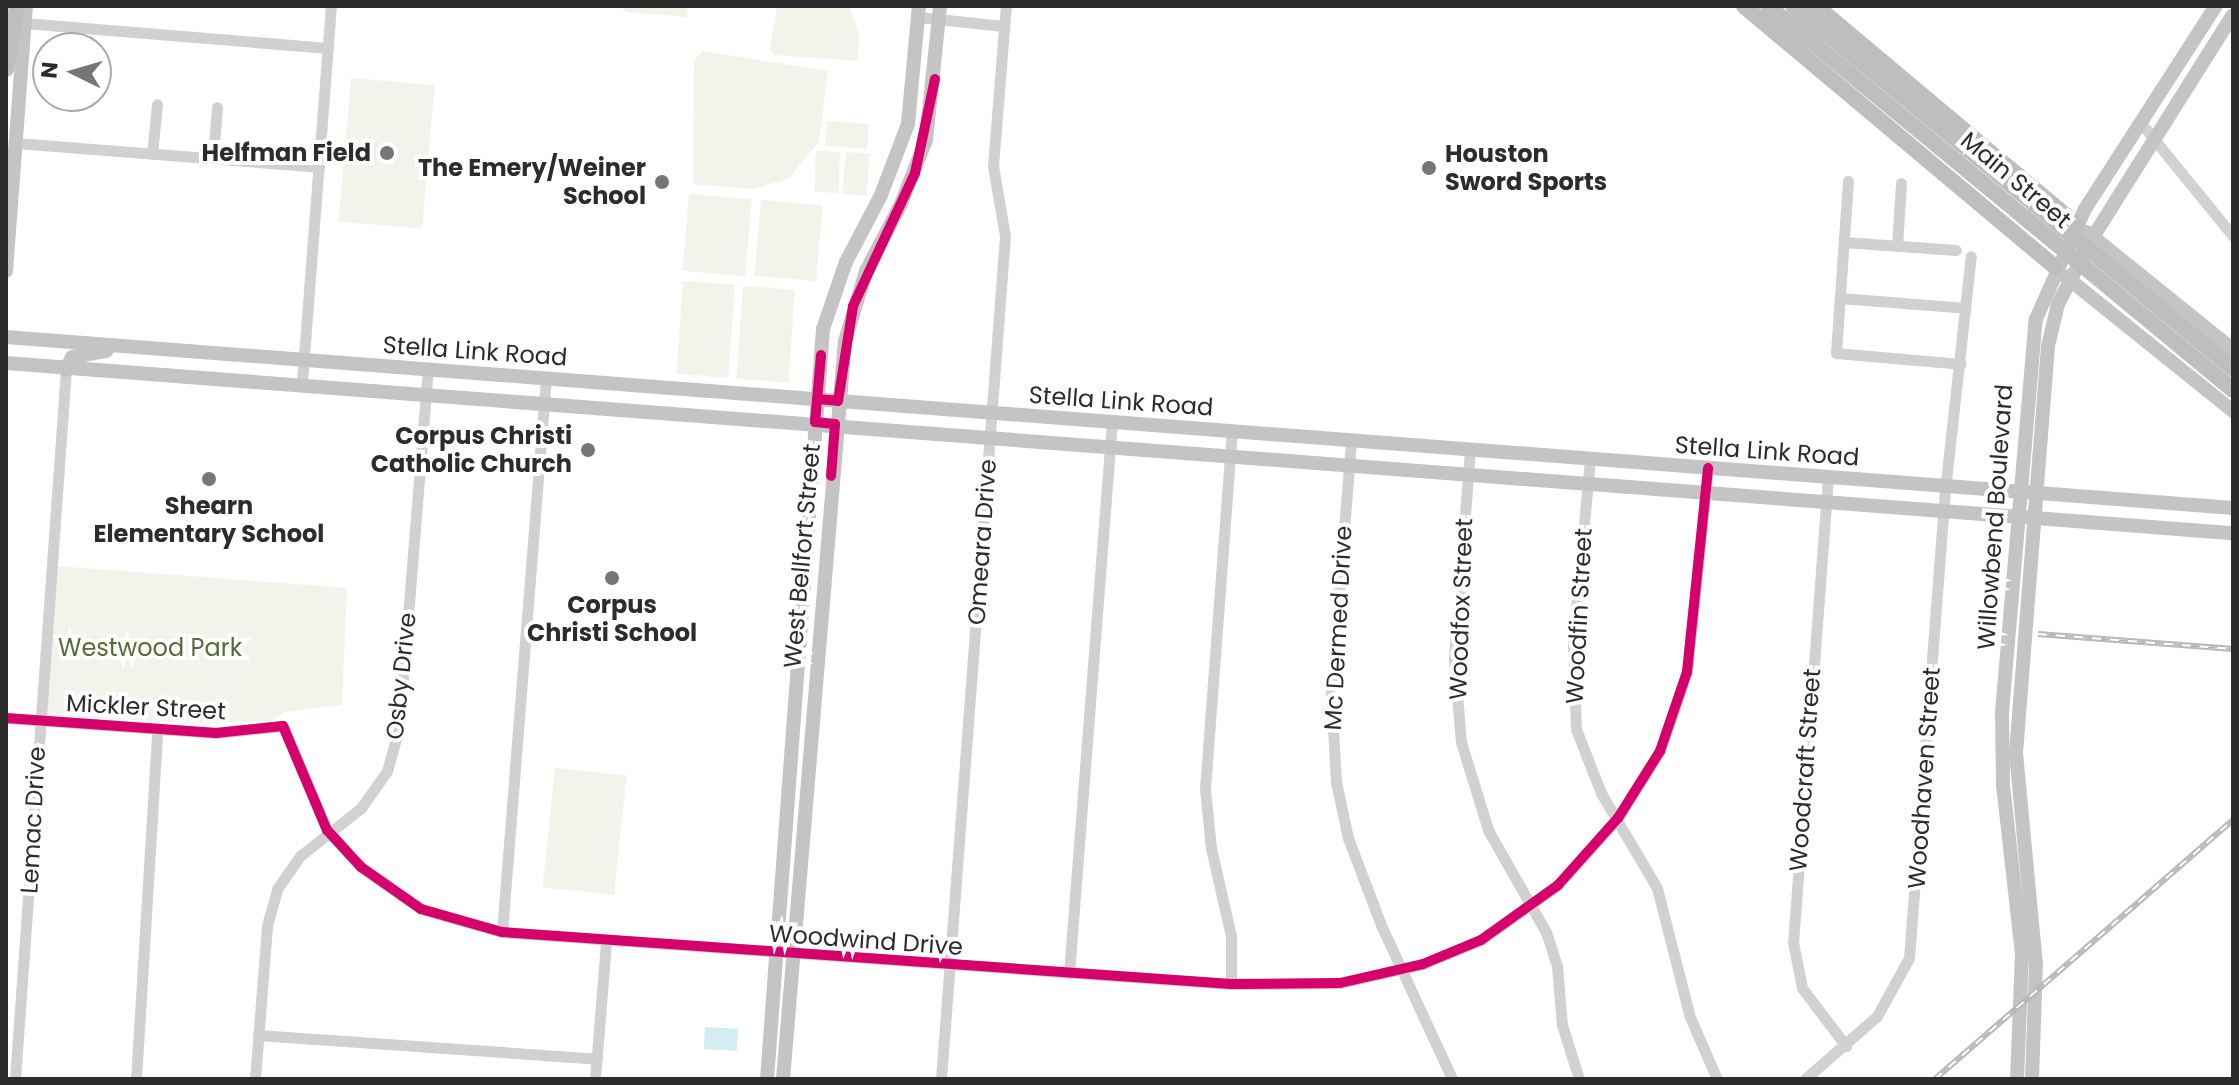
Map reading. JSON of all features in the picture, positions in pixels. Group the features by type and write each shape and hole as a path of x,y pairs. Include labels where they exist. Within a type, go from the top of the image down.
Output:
{"highway":[{"path":"6,69 17,6"},
{"path":"1744,6 2055,267"},
{"name":"Main Street","path":"1768,6 2036,208 2233,390"},
{"name":"Main Street","path":"1793,6 2233,369"},
{"path":"1816,6 2036,208 2050,214 2040,238 2021,241"},
{"path":"2036,208 2077,225"}],"main road":[{"path":"6,271 26,6"},
{"name":"Willowbend Boulevard","path":"2032,1079 2029,969 2003,784 2036,494 2036,319 2055,267 2077,225 2216,6"},
{"name":"West Bellfort Street","path":"803,720 806,530 823,329 854,245 908,124 918,12"},
{"name":"West Bellfort Street","path":"775,1077 803,720 838,401 853,306 926,140 940,13"},
{"name":"Willowbend Boulevard","path":"2010,712 2017,516 2037,370 2069,279 2154,136 2233,15"},
{"path":"2207,20 2223,30"},
{"path":"2077,225 2233,350"},
{"path":"854,245 873,257"},
{"path":"2101,305 2095,285 2106,267 2127,265"},
{"path":"2055,267 2233,411"},
{"name":"Stella Link Road","path":"6,337 2230,508"},
{"path":"66,370 79,354 146,348"},
{"name":"Stella Link Road","path":"6,363 66,370 302,382 2230,532"},
{"path":"2230,508 2230,532"},
{"path":"806,530 825,531"},
{"name":"Willowbend Boulevard","path":"2017,1079 2029,969"}],"street":[{"path":"302,382 331,6"},
{"name":"Omeara Drive","path":"941,1079 1005,236 993,166 1006,6"},
{"path":"918,12 940,13 1004,26"},
{"path":"24,23 328,48"},
{"path":"329,32 342,33"},
{"path":"152,154 157,104"},
{"path":"213,159 217,107"},
{"path":"2140,122 2233,236"},
{"path":"16,143 319,167"},
{"path":"1848,181 1836,353 1961,364"},
{"path":"1897,246 1901,183"},
{"path":"1844,242 1956,250"},
{"name":"Woodhaven Street","path":"1805,1079 1846,1046 1885,1006 1909,958 1945,487 1971,256"},
{"path":"1840,298 1966,308"},
{"name":"Osby Drive","path":"255,1079 271,905 285,874 327,830 361,808 387,771 399,728 428,369"},
{"name":"Lemac Drive","path":"15,1079 36,827 38,720 66,370"},
{"path":"502,932 546,378"},
{"path":"1069,973 1112,422"},
{"path":"1231,984 1231,936 1211,848 1205,789 1232,432"},
{"name":"Mc Dermed Drive","path":"1351,441 1331,693 1332,753 1348,838 1400,971 1452,1079"},
{"name":"Woodfox Street","path":"1470,450 1455,637 1458,721 1480,811 1532,905 1557,966 1562,1025 1579,1079"},
{"name":"Woodfin Street","path":"1590,459 1572,693 1586,763 1664,906 1690,1017 1717,1079"},
{"name":"Woodwind Drive","path":"283,726 327,830 397,895 454,922 502,932 784,955 1231,984 1340,983 1400,971 1481,940 1532,905 1590,854 1618,818 1660,751 1687,672 1708,468"},
{"name":"Woodcraft Street","path":"1828,478 1793,942 1802,988 1846,1046"},
{"name":"Mickler Street","path":"6,718 157,731 228,733 283,726"},
{"path":"136,1079 157,731"},
{"path":"595,1079 606,941"},
{"path":"258,1035 597,1059"}],"green space":[{"path":"619,6 688,6 687,17 627,12"},
{"path":"777,6 849,6 859,36 858,61 774,55 770,49"},
{"path":"703,51 828,71 819,142 788,179 752,189 693,184 694,60"},
{"name":"Helfman Field","path":"351,78 435,85 422,229 338,221"},
{"path":"827,121 869,124 867,149 825,146"},
{"path":"816,151 840,152 839,193 815,192"},
{"path":"846,152 870,154 866,196 842,194"},
{"path":"689,194 752,199 745,276 682,271"},
{"path":"761,200 823,205 816,281 754,276"},
{"path":"683,281 735,285 728,377 677,374"},
{"path":"743,286 795,290 788,382 737,379"},
{"name":"Westwood Park","path":"56,566 347,588 342,705 284,712 273,721 206,724 43,715"},
{"path":"555,768 627,776 614,895 542,887"}],"water":[{"path":"705,1027 738,1029 737,1051 704,1049"}],"railway":[{"path":"2038,634 2233,649"},
{"path":"1935,1079 2233,820"}],"cycle path":[{"path":"817,399 838,401 853,306 915,173 935,79"},
{"path":"821,355 815,422 835,424 831,476"},
{"path":"6,718 216,733 283,726 327,830 361,867 421,909 502,932 1231,984 1340,983 1423,964 1481,940 1558,885 1618,818 1660,751 1687,672 1708,468"}],"place":[{"name":"Helfman Field","path":"387,153"},
{"name":"Houston Sword Sports","path":"1429,168"},
{"name":"The Emery/Weiner School","path":"662,182"},
{"name":"Corpus Christi Catholic Church","path":"588,450"},
{"name":"Shearn Elementary School","path":"209,479"},
{"name":"Corpus Christi School","path":"612,578"}]}
